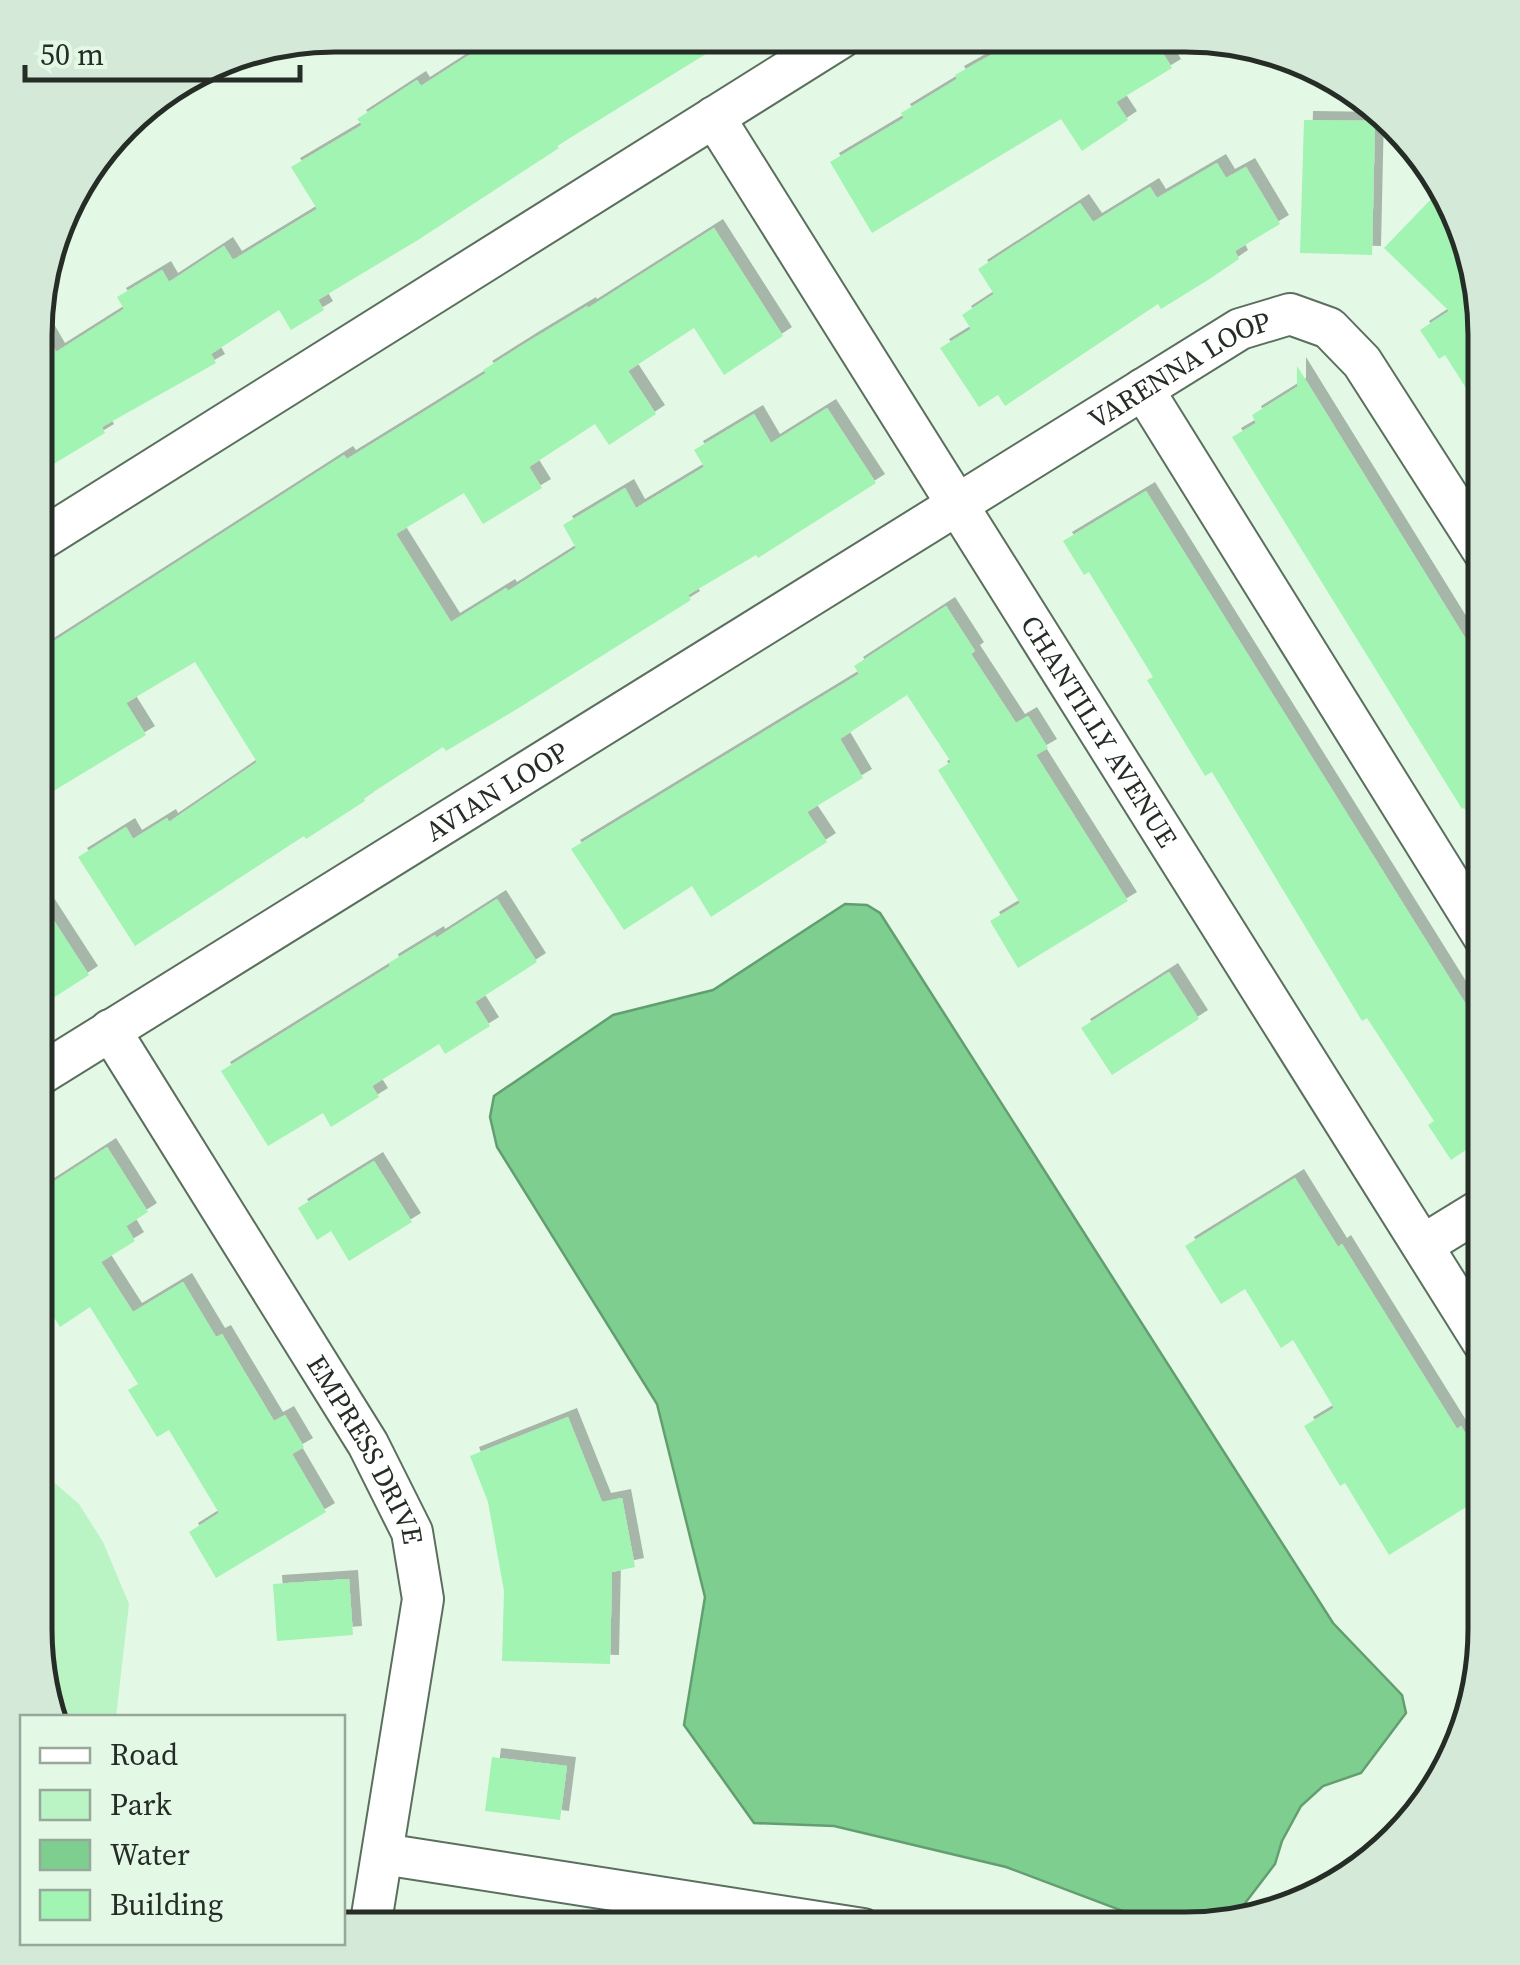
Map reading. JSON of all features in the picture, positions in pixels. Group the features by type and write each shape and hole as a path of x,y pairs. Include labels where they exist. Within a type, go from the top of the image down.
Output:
{"street":[{"path":"52,533 817,52"},
{"name":"CHANTILLY AVENUE","path":"714,117 1467,1317"},
{"name":"VARENNA LOOP","path":"956,506 1240,328 1290,314 1329,328 1362,362 1468,527"},
{"path":"1143,389 1468,912"},
{"name":"AVIAN LOOP","path":"52,1066 956,506"},
{"name":"EMPRESS DRIVE","path":"110,1030 368,1444 412,1532 424,1599 373,1912"},
{"path":"1423,1245 1467,1217"},
{"path":"383,1854 754,1912"}],"green space":[{"path":"52,1481 79,1504 103,1542 129,1604 116,1715 66,1715 52,1630"}],"water":[{"path":"845,904 867,905 880,913 1333,1623 1402,1695 1406,1713 1361,1773 1323,1786 1301,1806 1282,1841 1275,1864 1243,1906 1203,1912 1124,1912 1006,1867 834,1826 754,1823 684,1725 705,1597 657,1404 497,1147 490,1117 494,1096 613,1015 713,990"}],"building":[{"path":"474,52 709,52 318,300 324,310 291,330 279,310 211,354 216,363 102,427 105,433 52,465 52,345 56,352 124,309 117,297 162,270 169,282 224,246 233,260 317,209 291,167 362,125 357,119 417,80 421,86"},
{"path":"996,52 1162,52 1172,68 1116,102 1128,120 1082,151 1061,119 872,233 830,162 904,118 901,113 957,79 955,75"},
{"path":"1304,120 1368,121 1375,127 1372,255 1300,253"},
{"path":"1217,163 1226,178 1246,167 1280,224 1235,251 1239,259 1208,280 1161,309 1158,304 1005,406 998,395 979,407 940,348 971,329 962,315 994,294 978,269 1080,203 1093,222 1150,187 1157,198"},
{"path":"1432,198 1458,262 1465,299 1468,391 1445,355 1439,359 1420,330 1449,311 1384,248"},
{"path":"714,228 783,336 724,375 694,328 628,371 656,414 609,445 595,424 529,467 542,488 483,524 464,493 396,534 451,622 576,548 563,525 625,488 636,508 704,467 694,450 754,414 771,443 827,408 876,483 758,558 756,555 688,595 691,600 517,709 446,751 443,747 364,798 365,801 135,946 78,857 126,827 133,839 167,818 169,822 257,762 195,662 126,703 146,735 52,792 52,642 344,455 347,459 486,373 483,370 529,341"},
{"path":"1297,366 1468,642 1468,814 1232,437 1256,423 1252,415 1297,387"},
{"path":"1146,491 1467,1007 1467,1149 1451,1160 1428,1125 1434,1121 1367,1018 1362,1021 1212,772 1205,776 1147,680 1153,677 1089,572 1084,575 1063,541"},
{"path":"946,606 975,651 971,654 1016,723 1028,716 1048,748 1036,755 1128,901 1018,968 990,921 1020,903 938,770 951,762 907,695 840,739 863,778 807,812 827,842 711,917 692,886 624,930 571,849 859,674 854,666"},
{"path":"497,899 537,962 475,1002 490,1026 445,1054 439,1044 372,1086 379,1097 331,1127 323,1113 268,1146 221,1071"},
{"path":"52,918 89,975 52,999"},
{"path":"1169,972 1199,1019 1112,1075 1081,1028"},
{"path":"107,1147 148,1212 126,1226 135,1241 101,1262 133,1312 183,1282 216,1337 222,1334 274,1421 285,1415 304,1447 292,1454 326,1512 216,1578 189,1532 219,1513 169,1430 157,1437 128,1390 138,1384 90,1307 60,1327 52,1315 52,1183"},
{"path":"374,1161 412,1222 349,1261 331,1231 317,1240 298,1208"},
{"path":"1295,1178 1338,1247 1342,1244 1457,1429 1461,1426 1467,1436 1467,1506 1389,1555 1304,1426 1334,1408 1293,1340 1281,1348 1245,1289 1221,1304 1185,1246"},
{"path":"568,1417 602,1502 622,1498 635,1567 612,1572 610,1664 502,1661 504,1591 488,1502 470,1456"},
{"path":"349,1579 353,1635 277,1641 273,1584"},
{"path":"492,1757 567,1766 560,1820 485,1811"}]}
